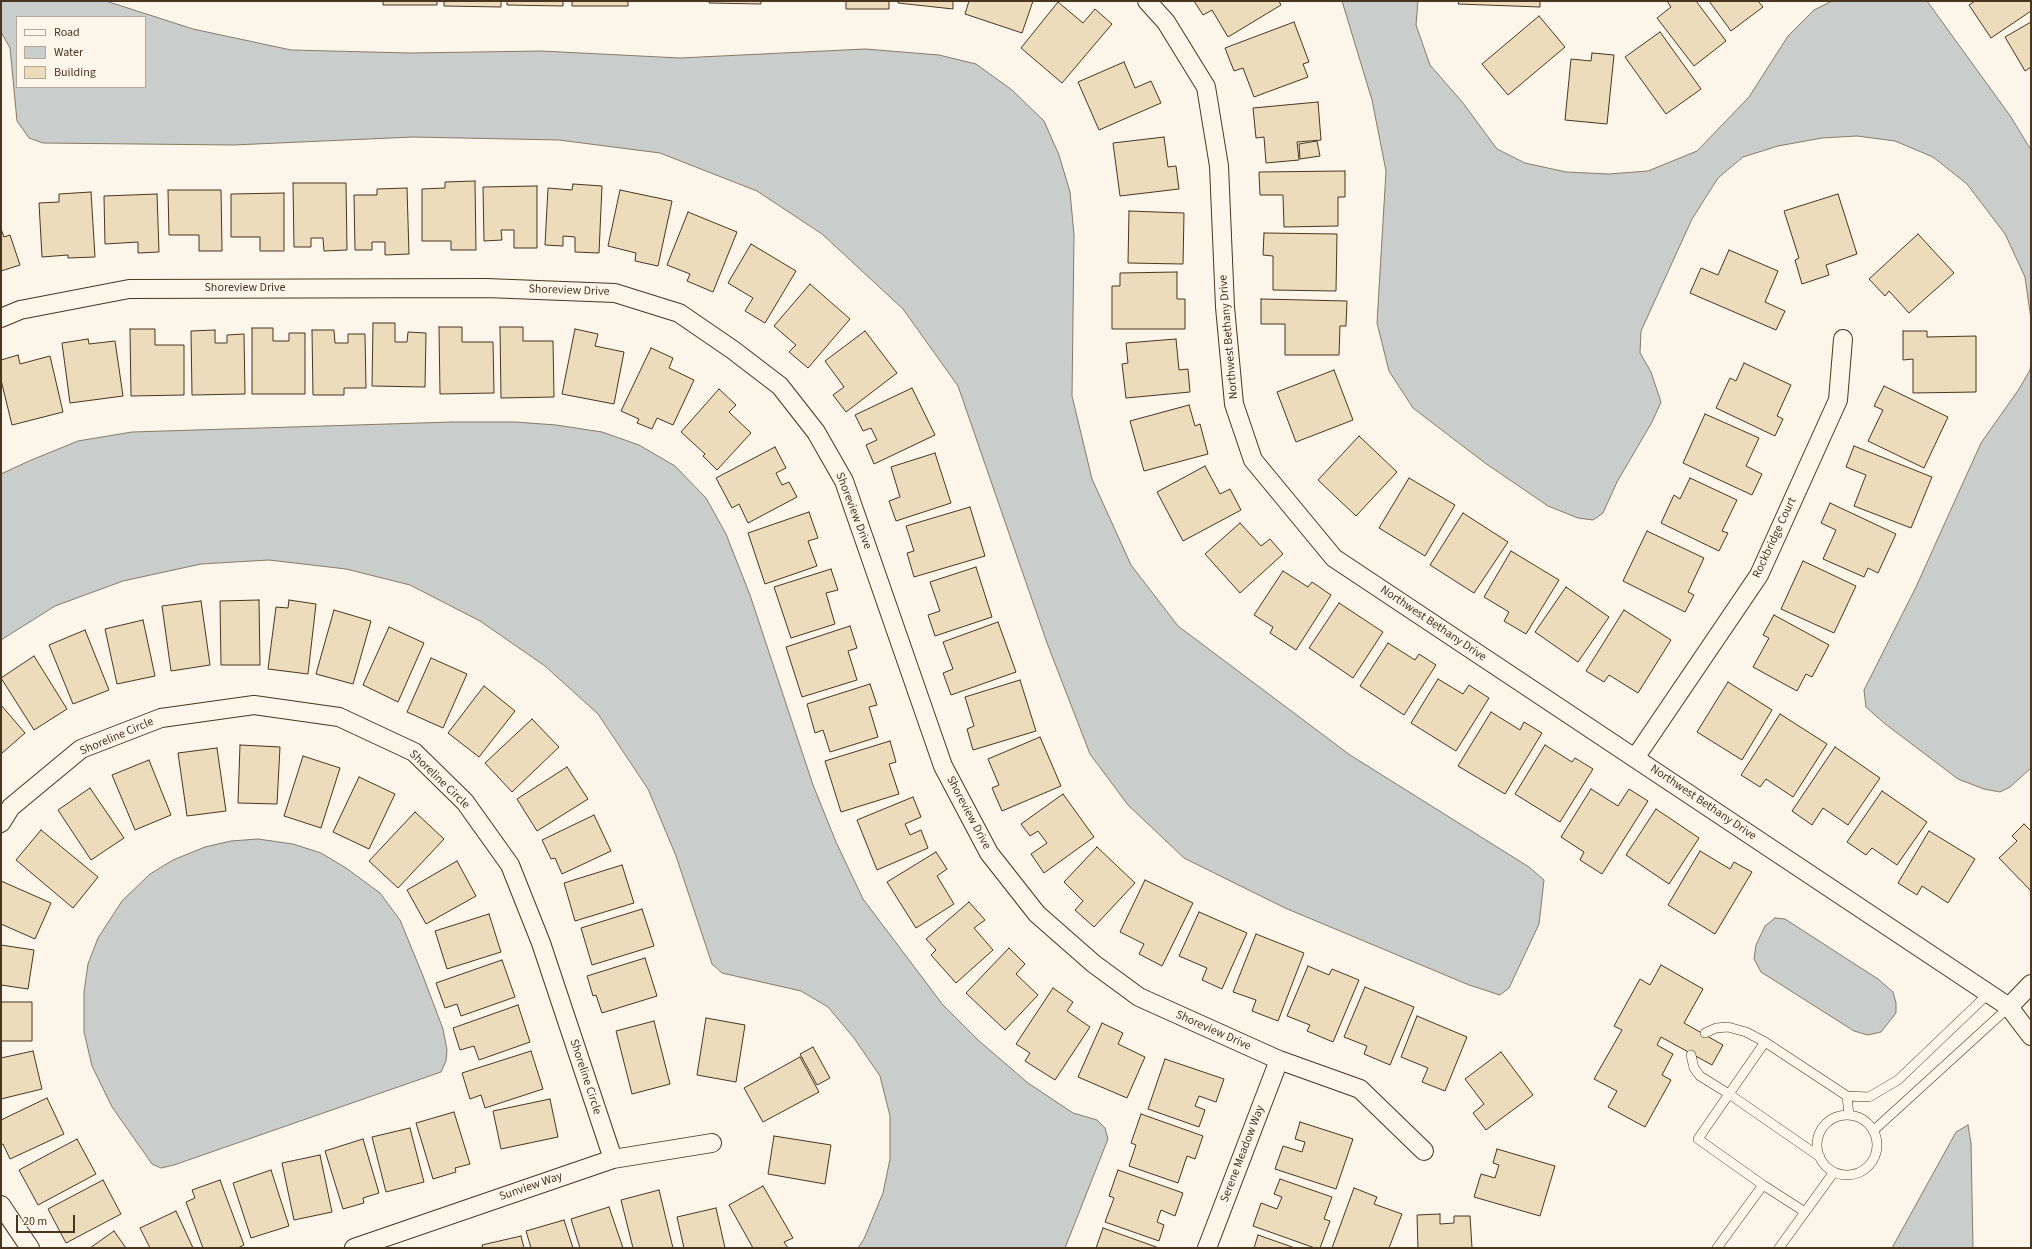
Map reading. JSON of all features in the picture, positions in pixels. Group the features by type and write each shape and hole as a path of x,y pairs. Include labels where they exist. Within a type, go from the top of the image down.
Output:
{"street":[{"name":"Northwest Bethany Drive","path":"1147,1 1166,22 1206,87 1219,166 1225,307 1234,404 1253,460 1334,558 2009,1007 2031,1036"},
{"name":"Shoreview Drive","path":"1,318 20,310 137,288 486,288 615,293 679,313 733,350 780,386 816,432 844,481 943,766 989,853 1037,914 1094,964 1139,997 1279,1060 1360,1089 1424,1151"},
{"name":"Rockbridge Court","path":"1635,758 1759,575 1838,400 1843,339"},
{"name":"Shoreline Circle","path":"1,823 11,807 81,749 161,718 254,705 339,717 414,752 465,802 510,865 541,943 613,1159"},
{"path":"2009,1007 2031,984"},
{"name":"Serene Meadow Way","path":"1207,1248 1279,1060"},
{"name":"Sunview Way","path":"354,1248 613,1159 712,1143"},
{"path":"1,1205 30,1248"}],"lane":[{"path":"1705,1033 1716,1028 1728,1027 1746,1032 1765,1042 1847,1096 1869,1097 1898,1080 1988,994"},
{"path":"1874,1131 2009,1007"},
{"path":"1765,1042 1698,1138 1763,1185 1805,1212"},
{"path":"1691,1055 1694,1068 1700,1076 1729,1094 1820,1157"},
{"path":"1847,1096 1849,1115"},
{"path":"1849,1115 1868,1123 1874,1131 1876,1149 1868,1166 1852,1174 1834,1172 1825,1165 1820,1157 1817,1147 1818,1137 1823,1127 1830,1120 1839,1116 1849,1115"},
{"path":"1779,1248 1834,1172"},
{"path":"1717,1248 1763,1185"}],"water":[{"path":"1,1 106,1 193,29 291,50 410,53 541,51 680,58 865,49 939,55 976,64 1012,90 1044,121 1059,155 1070,192 1074,235 1072,396 1092,479 1131,565 1178,626 1350,755 1529,867 1544,880 1539,924 1509,988 1500,995 1469,985 1285,908 1184,858 1128,805 1090,754 1047,643 958,386 903,309 822,234 757,191 660,153 559,140 413,137 233,145 43,143 29,138 17,121 10,48 1,32"},
{"path":"1342,1 1418,1 1416,25 1430,65 1463,103 1497,149 1525,163 1566,172 1609,174 1648,171 1697,151 1749,97 1788,36 1814,10 1832,1 1927,1 2011,117 2031,150 2031,319 2025,277 2005,234 1967,184 1933,157 1895,141 1857,136 1822,138 1778,146 1743,157 1718,178 1692,219 1641,331 1640,353 1651,372 1661,402 1652,422 1617,482 1603,513 1593,520 1578,518 1548,506 1485,463 1413,408 1389,371 1377,323 1386,171 1372,100"},
{"path":"2031,361 2031,768 2010,787 2000,792 1984,789 1958,779 1884,723 1866,707 1864,690 1916,587 1981,443 2019,389 2030,370"},
{"path":"452,422 515,422 556,425 602,432 639,445 675,466 706,498 726,534 750,595 813,785 836,842 863,899 943,1005 978,1040 1028,1083 1073,1113 1097,1120 1105,1128 1108,1139 1065,1248 858,1248 864,1239 883,1193 890,1159 890,1116 880,1076 854,1038 828,1007 801,991 722,973 712,964 676,856 648,789 598,714 545,666 480,621 410,585 346,569 269,560 201,564 123,581 55,606 1,640 1,474 78,441 132,432"},
{"path":"258,839 293,844 321,853 346,868 380,893 400,920 423,976 443,1029 447,1050 446,1061 441,1072 174,1165 161,1168 152,1164 112,1107 92,1066 84,1032 84,992 88,964 98,938 122,901 150,874 173,860 205,847 231,841"},
{"path":"1775,918 1785,919 1878,979 1893,992 1896,1003 1896,1013 1881,1032 1868,1035 1854,1031 1761,972 1754,959 1756,945 1765,926"},
{"path":"1968,1125 1971,1143 1973,1248 1892,1248 1956,1132"}],"building":[{"path":"383,1 437,1 437,5 383,5"},
{"path":"444,1 501,1 501,7 444,6"},
{"path":"507,1 563,1 563,6 507,5"},
{"path":"572,1 628,1 628,6 572,6"},
{"path":"709,1 761,1 761,4 709,3"},
{"path":"846,1 889,1 889,9 846,9"},
{"path":"898,1 953,1 953,9 898,3"},
{"path":"969,1 1033,1 1022,33 965,14"},
{"path":"1194,1 1279,1 1281,5 1228,37 1212,10 1203,15"},
{"path":"1459,1 1540,1 1540,7 1458,4"},
{"path":"1667,1 1696,1 1726,41 1694,66 1657,18 1671,7"},
{"path":"1709,1 1758,1 1763,7 1731,31"},
{"path":"1975,1 2031,1 2031,11 1991,38 1969,5"},
{"path":"1058,2 1083,23 1095,9 1112,24 1062,83 1021,48"},
{"path":"1539,16 1565,47 1508,95 1482,64"},
{"path":"1294,22 1309,62 1303,64 1308,77 1254,97 1243,68 1234,71 1225,48"},
{"path":"2031,22 2031,67 2025,71 2005,37"},
{"path":"1660,32 1701,89 1666,114 1625,57"},
{"path":"1592,53 1614,55 1607,124 1565,120 1571,59 1591,61"},
{"path":"1124,62 1135,88 1151,81 1161,103 1099,130 1078,82"},
{"path":"1318,102 1321,140 1297,142 1299,160 1266,163 1264,137 1256,138 1253,108"},
{"path":"1164,137 1168,167 1176,166 1179,189 1120,196 1113,143"},
{"path":"1317,141 1320,156 1300,159 1299,144"},
{"path":"1345,171 1345,197 1338,197 1338,226 1284,227 1283,195 1260,195 1259,172"},
{"path":"475,181 476,250 451,250 451,241 422,241 422,189 445,188 445,182"},
{"path":"293,183 346,183 347,250 324,251 323,238 311,238 311,247 294,247"},
{"path":"573,184 602,186 599,253 575,252 575,237 563,236 563,246 545,245 548,188 572,190"},
{"path":"537,186 537,248 514,248 514,230 501,230 502,240 484,241 483,187"},
{"path":"407,188 409,254 385,255 385,242 372,242 372,250 355,250 354,195 377,195 377,189"},
{"path":"168,190 221,190 222,251 199,251 199,235 169,235"},
{"path":"620,190 672,201 658,266 635,261 636,253 608,246"},
{"path":"91,192 95,257 68,258 68,255 42,257 39,203 59,202 59,194"},
{"path":"284,193 284,251 260,251 260,237 231,237 231,194"},
{"path":"157,194 159,252 138,253 138,242 105,244 104,196"},
{"path":"1838,194 1857,254 1826,265 1829,275 1802,284 1795,260 1799,258 1784,211"},
{"path":"1129,211 1184,213 1183,264 1128,263"},
{"path":"688,212 737,232 713,292 687,281 690,274 667,265"},
{"path":"1,229 4,237 10,235 20,265 1,271"},
{"path":"1264,233 1337,234 1336,291 1273,290 1273,256 1263,255"},
{"path":"1918,234 1954,273 1909,313 1889,291 1885,296 1869,279"},
{"path":"751,244 796,271 765,323 745,311 753,298 728,283"},
{"path":"1729,250 1778,271 1765,302 1785,311 1776,330 1690,293 1701,268 1718,275"},
{"path":"1177,272 1177,299 1185,299 1185,329 1112,329 1112,286 1120,286 1120,273"},
{"path":"810,284 850,319 808,368 789,352 796,345 774,326"},
{"path":"1261,299 1347,301 1346,326 1340,326 1339,355 1285,355 1285,324 1261,324"},
{"path":"373,323 395,323 395,342 407,342 408,332 426,333 425,387 372,386"},
{"path":"439,327 462,327 462,342 493,342 494,393 440,394"},
{"path":"500,327 523,327 523,341 553,341 554,397 501,398"},
{"path":"252,328 273,328 273,341 289,341 289,333 305,333 305,394 252,394"},
{"path":"130,329 155,329 155,345 184,345 184,395 131,396"},
{"path":"575,329 598,334 595,346 624,352 614,404 562,394"},
{"path":"215,330 215,343 227,343 227,335 244,334 245,394 192,395 191,331"},
{"path":"312,330 334,330 335,343 348,343 348,334 365,334 366,388 344,388 344,395 313,395"},
{"path":"865,331 897,373 846,412 833,395 844,387 825,361"},
{"path":"1903,331 1927,331 1927,337 1976,336 1976,392 1913,393 1913,359 1903,360"},
{"path":"88,339 89,344 115,341 123,396 70,403 62,343"},
{"path":"1176,339 1179,370 1188,369 1190,392 1126,398 1122,364 1128,363 1126,343"},
{"path":"651,348 673,358 669,368 694,380 673,425 657,418 652,429 637,423 639,419 621,411"},
{"path":"18,355 20,364 50,356 63,412 12,425 1,380 1,360"},
{"path":"1744,363 1791,385 1777,416 1783,419 1775,436 1716,408 1730,378 1736,381"},
{"path":"1334,370 1353,420 1296,442 1277,392"},
{"path":"1884,386 1948,417 1924,468 1868,441 1883,410 1874,406"},
{"path":"912,388 935,435 874,464 866,445 877,440 871,428 863,431 855,415"},
{"path":"719,389 736,405 729,412 751,433 717,470 703,456 705,454 681,432"},
{"path":"1189,405 1195,426 1200,424 1208,454 1144,471 1130,421"},
{"path":"1705,414 1759,438 1746,466 1762,474 1752,495 1683,463"},
{"path":"1359,436 1397,472 1356,516 1318,480"},
{"path":"1854,446 1932,477 1911,528 1854,506 1866,475 1846,467"},
{"path":"775,447 786,468 776,473 782,485 789,482 797,497 748,523 739,504 732,508 716,478"},
{"path":"935,453 951,503 896,521 889,501 900,497 891,467"},
{"path":"1205,466 1220,494 1230,489 1241,510 1183,541 1157,492"},
{"path":"1409,478 1455,505 1425,556 1379,528"},
{"path":"1690,478 1737,500 1722,531 1728,533 1719,551 1661,523 1674,495 1680,499"},
{"path":"1830,503 1896,534 1878,573 1868,568 1864,577 1823,559 1836,530 1821,523"},
{"path":"970,507 985,556 914,577 907,553 914,551 906,526"},
{"path":"809,512 818,538 808,541 817,566 765,584 748,533"},
{"path":"1463,513 1508,542 1474,593 1430,565"},
{"path":"1240,523 1261,546 1270,539 1283,554 1240,593 1205,554"},
{"path":"1647,531 1704,558 1688,592 1694,595 1685,612 1623,581"},
{"path":"1511,551 1559,580 1526,634 1504,621 1509,612 1484,597"},
{"path":"1803,561 1856,586 1834,633 1781,609"},
{"path":"976,567 992,617 935,636 928,615 940,611 930,582"},
{"path":"831,569 838,590 826,593 835,624 791,638 774,587"},
{"path":"1283,571 1308,587 1312,582 1331,595 1296,650 1270,633 1273,627 1254,615"},
{"path":"1566,587 1609,617 1578,662 1535,632"},
{"path":"259,600 260,665 221,665 220,601"},
{"path":"289,600 316,604 308,674 268,669 276,607 288,608"},
{"path":"201,601 210,665 171,671 162,606"},
{"path":"1339,603 1383,632 1353,678 1309,648"},
{"path":"334,610 371,621 353,684 316,674"},
{"path":"1624,610 1671,640 1638,693 1609,675 1604,682 1586,671"},
{"path":"1774,615 1829,645 1812,677 1806,674 1797,691 1753,667 1769,638 1763,635"},
{"path":"143,620 155,676 117,684 105,629"},
{"path":"998,622 1016,672 951,695 943,673 953,669 943,642"},
{"path":"850,626 857,648 848,651 857,680 802,697 786,647"},
{"path":"389,627 424,643 398,702 363,685"},
{"path":"85,630 109,690 73,704 49,645"},
{"path":"1388,643 1415,660 1419,654 1436,665 1404,715 1360,686"},
{"path":"34,656 67,709 34,730 1,678"},
{"path":"431,658 467,674 443,728 407,712"},
{"path":"1438,679 1463,694 1469,685 1489,698 1456,751 1411,723"},
{"path":"1020,680 1036,731 973,750 967,729 974,726 965,697"},
{"path":"1728,682 1772,710 1742,760 1697,732"},
{"path":"870,684 877,705 869,707 878,737 830,752 823,730 815,733 807,704"},
{"path":"484,686 515,711 479,757 448,733"},
{"path":"1,705 25,733 1,754"},
{"path":"1491,712 1520,730 1524,722 1542,733 1505,794 1458,766"},
{"path":"1780,714 1827,744 1793,797 1766,779 1760,787 1741,775"},
{"path":"532,719 559,747 512,792 485,763"},
{"path":"1040,737 1061,786 1002,811 992,788 999,785 988,759"},
{"path":"890,741 896,762 889,764 899,794 841,812 825,761"},
{"path":"240,745 280,747 277,804 238,803"},
{"path":"1545,745 1572,762 1575,758 1593,769 1560,822 1515,794"},
{"path":"1835,747 1880,778 1848,825 1823,808 1812,825 1792,811"},
{"path":"217,748 226,811 187,816 178,753"},
{"path":"303,756 340,768 321,828 284,816"},
{"path":"149,760 171,815 135,830 112,775"},
{"path":"567,767 588,799 537,831 517,799"},
{"path":"359,777 395,794 369,849 333,832"},
{"path":"90,788 124,838 91,860 58,810"},
{"path":"1591,789 1618,806 1629,789 1648,801 1602,874 1580,860 1584,852 1561,837"},
{"path":"1882,791 1927,822 1897,865 1872,848 1866,855 1847,842"},
{"path":"1063,794 1094,837 1044,873 1031,854 1047,843 1038,831 1030,836 1021,824"},
{"path":"913,797 921,817 905,824 910,835 921,830 928,848 877,870 857,820"},
{"path":"1656,809 1699,838 1669,884 1626,855"},
{"path":"415,812 444,839 398,888 369,861"},
{"path":"594,815 611,851 562,874 555,858 551,859 542,840"},
{"path":"2024,824 2031,831 2031,891 1999,858 2017,841 2012,836"},
{"path":"41,830 98,877 73,908 16,860"},
{"path":"1929,831 1975,859 1948,903 1922,886 1917,895 1898,883"},
{"path":"1097,847 1135,883 1094,927 1075,910 1083,901 1064,882"},
{"path":"1700,851 1730,869 1734,862 1752,872 1715,934 1668,905"},
{"path":"936,852 947,869 937,876 954,904 916,928 887,882"},
{"path":"457,861 476,896 426,924 407,890"},
{"path":"622,865 634,903 575,921 564,883"},
{"path":"1145,880 1193,903 1162,966 1139,954 1144,944 1120,932"},
{"path":"1,881 51,903 35,939 1,924"},
{"path":"969,902 985,920 974,928 993,950 956,983 931,955 936,950 926,939"},
{"path":"642,909 654,946 592,965 581,928"},
{"path":"1199,912 1247,933 1222,989 1202,980 1207,968 1179,956"},
{"path":"489,914 501,952 447,969 435,931"},
{"path":"1256,934 1304,953 1278,1021 1252,1011 1256,1000 1233,992"},
{"path":"1,945 34,950 28,989 1,985"},
{"path":"1009,948 1025,964 1016,974 1038,995 1005,1030 966,993"},
{"path":"645,958 657,996 602,1013 596,995 593,996 587,976"},
{"path":"502,960 515,997 461,1016 457,1004 445,1008 436,983"},
{"path":"1661,965 1703,989 1684,1023 1723,1045 1712,1065 1661,1037 1657,1045 1673,1054 1662,1075 1671,1080 1645,1127 1608,1107 1617,1091 1594,1079 1622,1030 1614,1026 1640,979 1650,985"},
{"path":"1308,966 1329,975 1332,969 1359,980 1333,1042 1307,1031 1310,1025 1287,1016"},
{"path":"1365,987 1414,1007 1390,1065 1364,1054 1367,1046 1344,1037"},
{"path":"1053,988 1073,1002 1067,1011 1090,1027 1055,1080 1025,1061 1030,1053 1016,1044"},
{"path":"1,1002 32,1002 32,1041 1,1041"},
{"path":"518,1005 530,1042 479,1060 474,1046 460,1050 453,1028"},
{"path":"1417,1016 1467,1037 1445,1091 1422,1082 1428,1068 1401,1057"},
{"path":"706,1018 745,1025 736,1082 697,1075"},
{"path":"654,1021 670,1084 632,1094 616,1031"},
{"path":"1102,1023 1123,1033 1118,1044 1145,1057 1127,1098 1078,1077"},
{"path":"813,1047 830,1078 817,1085 800,1054"},
{"path":"33,1051 42,1089 1,1099 1,1058"},
{"path":"531,1051 543,1089 485,1108 481,1095 470,1099 462,1073"},
{"path":"1501,1052 1533,1095 1486,1130 1473,1113 1484,1104 1465,1079"},
{"path":"800,1057 819,1092 763,1122 744,1088"},
{"path":"1165,1059 1224,1079 1216,1102 1199,1096 1195,1106 1205,1110 1199,1127 1148,1109"},
{"path":"47,1098 64,1134 10,1159 3,1144 1,1145 1,1120"},
{"path":"550,1099 558,1137 501,1149 493,1111"},
{"path":"454,1112 470,1164 455,1168 456,1172 433,1179 416,1123"},
{"path":"1141,1114 1203,1136 1195,1159 1187,1156 1178,1183 1129,1166 1136,1145 1131,1143"},
{"path":"1300,1122 1353,1139 1336,1189 1275,1169 1283,1146 1302,1152 1305,1142 1295,1139"},
{"path":"410,1128 424,1182 386,1192 372,1137"},
{"path":"774,1136 831,1145 825,1184 768,1174"},
{"path":"77,1139 96,1174 38,1205 19,1170"},
{"path":"363,1139 379,1193 363,1198 364,1203 343,1209 325,1151"},
{"path":"1497,1149 1555,1166 1540,1216 1474,1197 1481,1174 1495,1178 1499,1165 1493,1163"},
{"path":"320,1155 332,1212 294,1220 282,1163"},
{"path":"271,1170 289,1226 251,1238 233,1183"},
{"path":"1118,1170 1183,1193 1175,1216 1161,1210 1157,1222 1164,1225 1159,1241 1105,1222 1114,1198 1109,1196"},
{"path":"1280,1179 1332,1197 1324,1219 1330,1221 1320,1248 1315,1248 1253,1226 1261,1203 1277,1209 1282,1197 1274,1194"},
{"path":"103,1180 121,1214 66,1243 48,1209"},
{"path":"220,1180 244,1245 238,1248 203,1248 186,1202 195,1198 192,1190"},
{"path":"763,1186 793,1238 784,1242 788,1248 753,1248 729,1205"},
{"path":"1354,1188 1377,1197 1374,1204 1402,1214 1389,1248 1332,1248"},
{"path":"659,1190 673,1248 633,1248 621,1200"},
{"path":"609,1207 623,1248 580,1248 571,1219"},
{"path":"716,1208 725,1248 684,1248 677,1217"},
{"path":"176,1211 193,1248 150,1248 140,1228"},
{"path":"1440,1214 1440,1224 1454,1223 1454,1216 1470,1216 1472,1248 1418,1248 1417,1215"},
{"path":"564,1220 573,1248 531,1248 526,1231"},
{"path":"1103,1228 1159,1248 1096,1248"},
{"path":"114,1231 126,1248 90,1248"},
{"path":"1258,1235 1295,1248 1254,1248"},
{"path":"521,1236 524,1248 483,1248 482,1245"}]}
